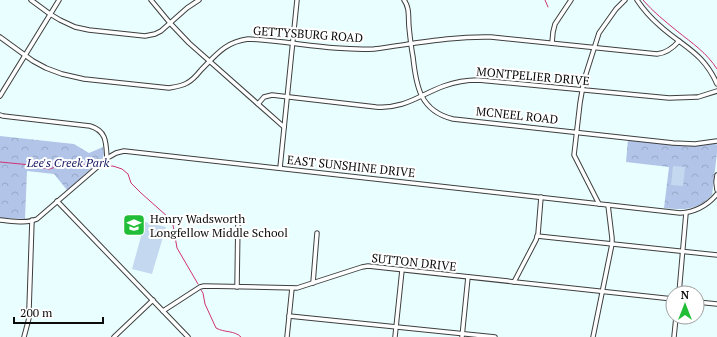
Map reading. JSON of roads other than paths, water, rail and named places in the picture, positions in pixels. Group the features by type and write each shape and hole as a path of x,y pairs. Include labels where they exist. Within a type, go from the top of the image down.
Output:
{"street":[{"path":"31,0 50,14 68,24 84,29 139,36 148,36 161,31 186,8 199,0"},
{"path":"0,96 58,0"},
{"path":"151,0 189,43 284,128"},
{"path":"280,168 297,0"},
{"name":"MCNEEL ROAD","path":"405,0 409,10 409,28 415,78 418,88 427,104 435,111 449,118 686,144 704,143 717,140"},
{"path":"552,43 555,24 571,0"},
{"path":"599,204 574,155 582,90 600,30 625,0"},
{"path":"637,0 648,15 704,61 717,84"},
{"name":"GETTYSBURG ROAD","path":"0,37 33,61 62,74 73,77 163,88 180,86 189,82 218,52 235,42 242,40 352,50 374,49 473,37 491,37 657,54 670,50 679,41"},
{"name":"MONTPELIER DRIVE","path":"258,104 266,96 272,95 381,107 393,106 408,103 459,82 478,80 669,98 698,97 717,91"},
{"path":"0,115 97,128 104,137 107,158"},
{"name":"EAST SUNSHINE DRIVE","path":"32,220 37,218 107,158 124,151 680,213 686,213 704,206 717,194"},
{"path":"717,175 717,190"},
{"path":"514,282 535,244 541,197"},
{"path":"57,201 188,337"},
{"path":"593,337 612,244 608,205"},
{"path":"680,285 686,213"},
{"path":"237,287 238,218"},
{"path":"0,220 32,220 29,310 24,337"},
{"path":"312,283 317,233"},
{"path":"537,236 717,254"},
{"name":"SUTTON DRIVE","path":"163,311 200,287 204,286 297,288 364,267 665,298"},
{"path":"395,337 402,270"},
{"path":"462,335 468,277"},
{"path":"287,337 292,288"},
{"path":"114,337 153,300"},
{"path":"705,303 717,304"},
{"path":"289,316 396,326 462,335 495,337"},
{"path":"674,337 675,325"}],"waterway":[{"path":"545,0 548,7"},
{"path":"643,0 659,16 704,53 717,69"},
{"path":"0,162 31,165 49,169 63,165 78,164 91,166"},
{"path":"103,167 113,166 122,169 128,174 131,183 168,217 173,225 177,248 198,284"},
{"path":"201,290 205,304 216,328 235,333 241,337"}],"place":[{"name":"Henry Wadsworth Longfellow Middle School","path":"134,225"}],"park label":[{"name":"Lee's Creek Park","path":"68,162"}]}
